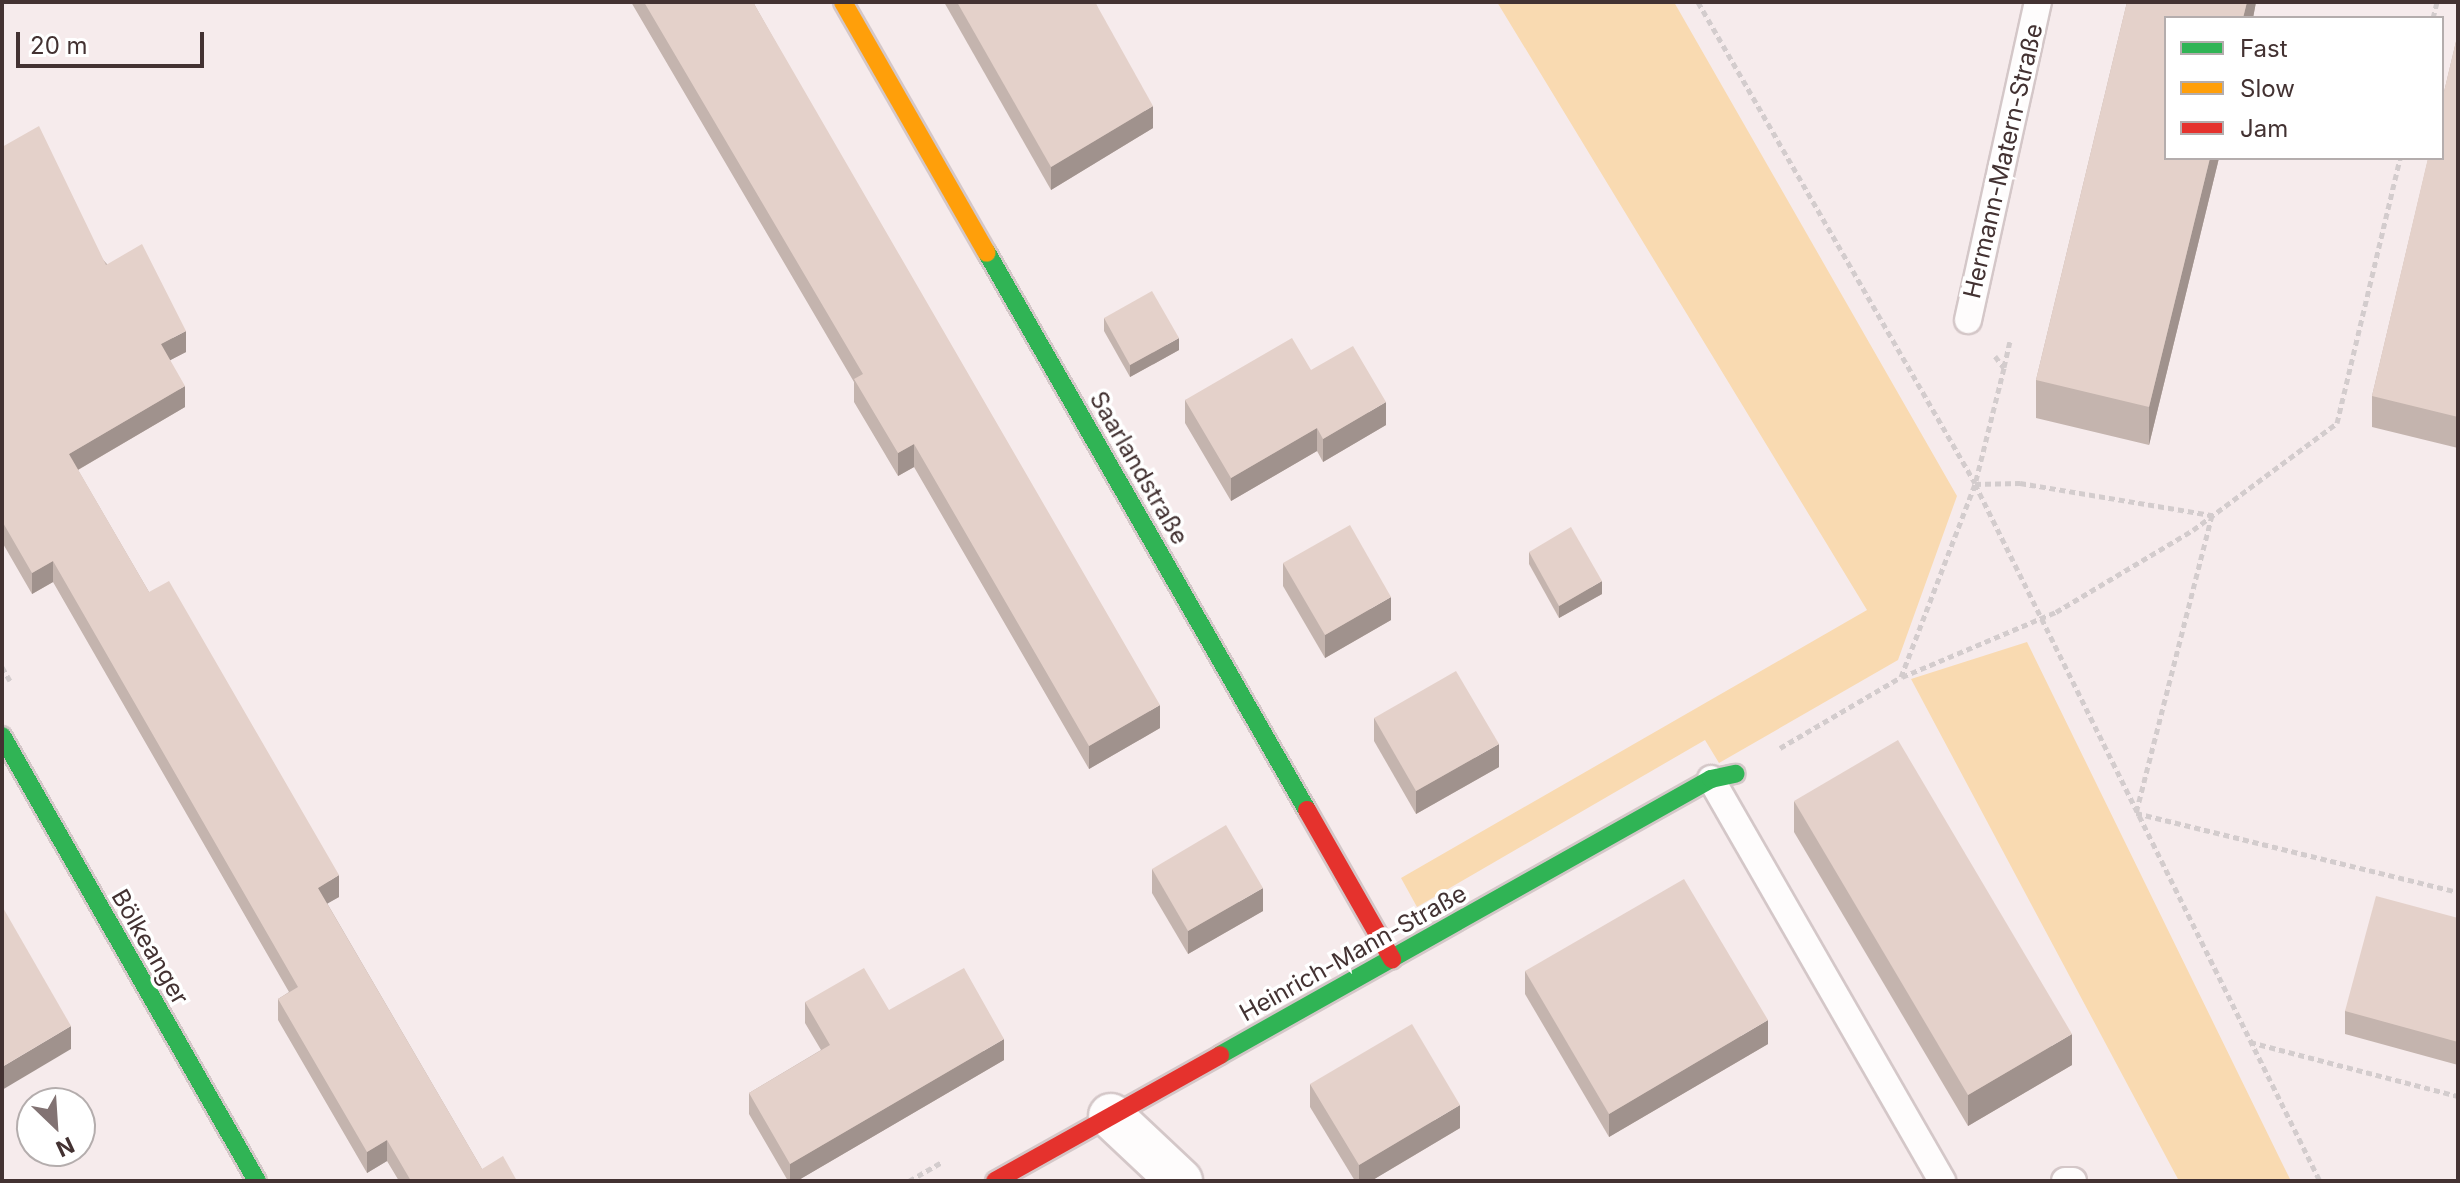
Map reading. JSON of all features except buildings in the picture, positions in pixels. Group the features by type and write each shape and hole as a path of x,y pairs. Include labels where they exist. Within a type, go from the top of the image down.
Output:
{"street":[{"name":"Saarlandstraße","path":"843,2 1392,959"},
{"name":"Bölkeanger","path":"2,736 257,1181"},
{"name":"Heinrich-Mann-Straße","path":"995,1181 1723,777"},
{"path":"1111,1116 1180,1181"}],"lane":[{"name":"Hermann-Matern-Straße","path":"1968,320 2038,2"},
{"path":"1723,777 1942,1181"},
{"path":"2065,1181 2073,1181"}],"path":[{"path":"1698,2 1975,484 2320,1181"},
{"path":"1901,677 2042,620 2212,515 2337,423 2400,160"},
{"path":"1968,320 2004,368 1975,484"},
{"path":"1975,484 2020,483 2212,515"},
{"path":"2136,813 2212,515"},
{"path":"2136,813 2458,892"},
{"path":"2250,1042 2458,1096"},
{"path":"909,1181 949,1158"}],"shaded area":[{"path":"1497,2 1674,2 1957,496 1898,660 1719,763 1705,740 1417,907 1401,878 1867,610"},
{"path":"2027,642 2291,1181 2179,1181 1911,679"}],"traffic: fast":[{"path":"987,253 1307,810"},
{"path":"2,736 257,1181"},
{"path":"1220,1055 1711,779 1735,774"}],"traffic: slow":[{"path":"843,2 987,253"}],"traffic: jam":[{"path":"1307,810 1392,959"},
{"path":"995,1181 1220,1055"}]}
